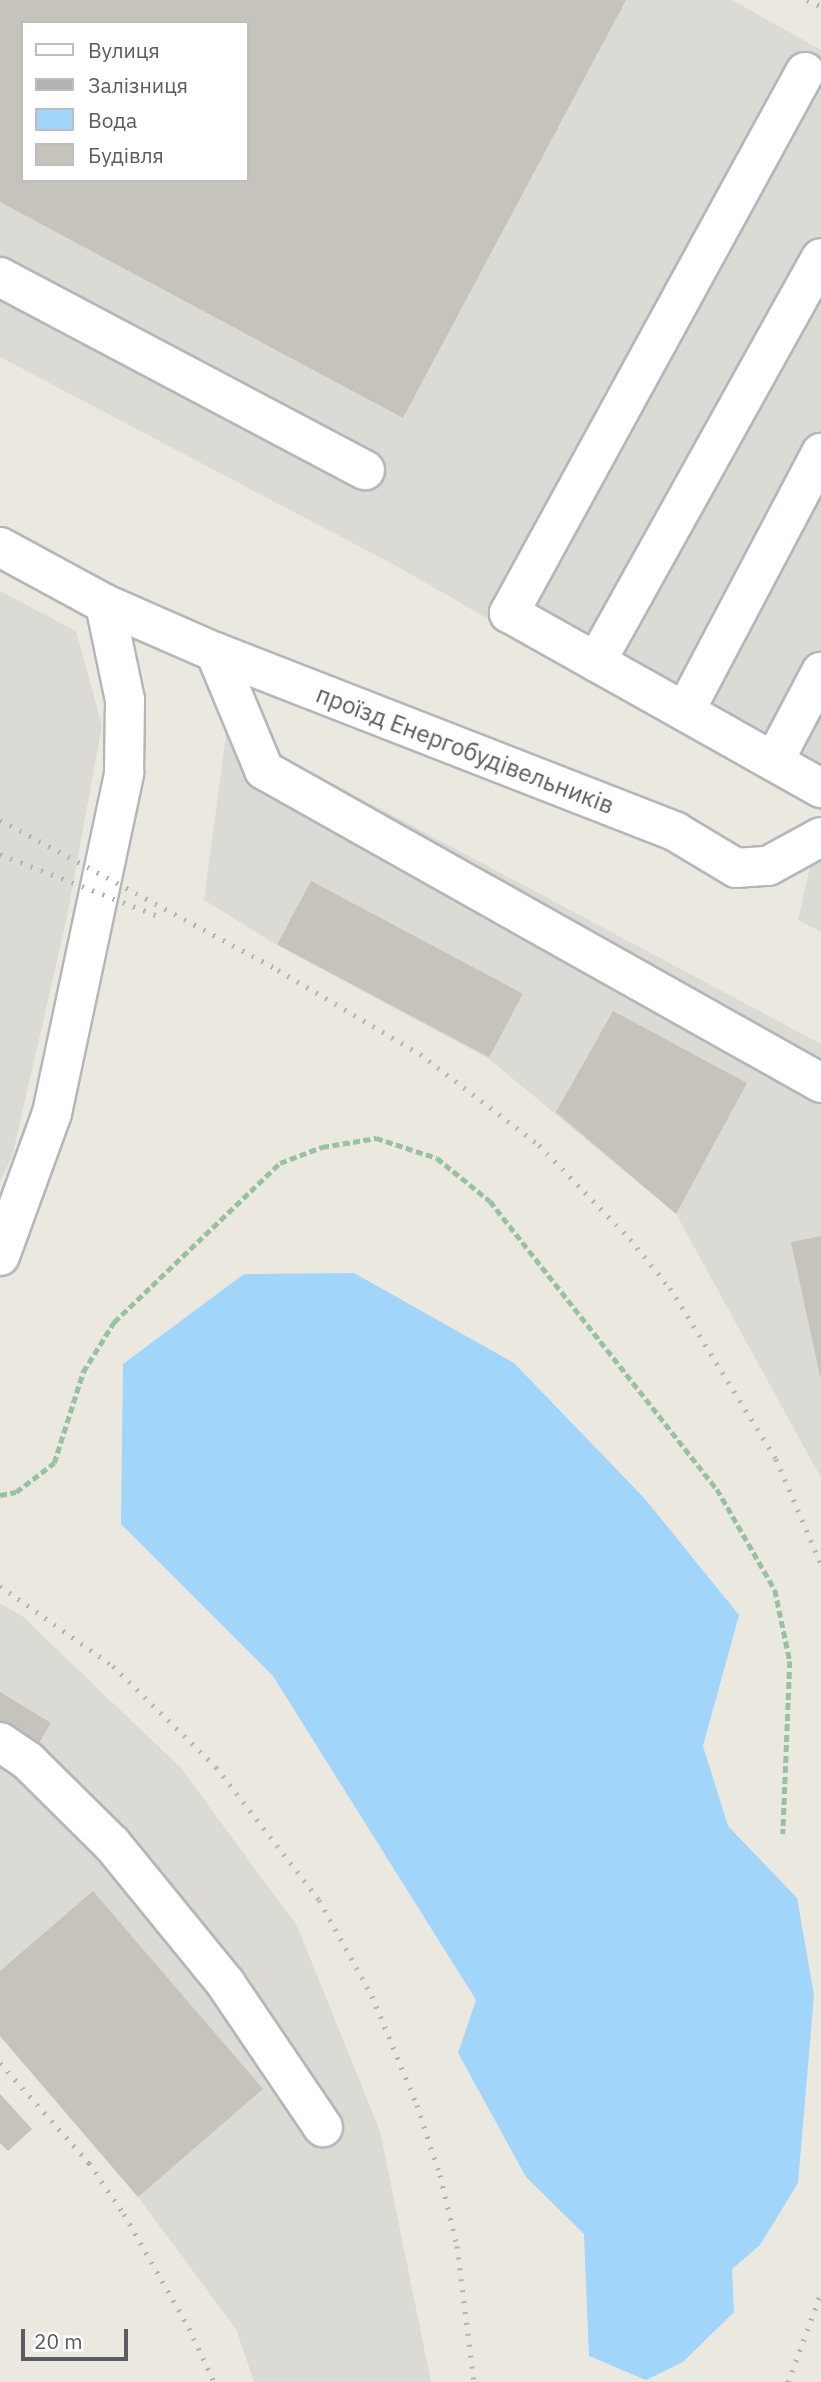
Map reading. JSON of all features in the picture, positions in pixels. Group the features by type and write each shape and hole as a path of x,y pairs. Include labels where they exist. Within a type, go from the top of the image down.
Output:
{"street":[{"path":"805,72 509,613 821,788"},
{"path":"596,662 821,258"},
{"path":"0,277 365,470"},
{"path":"685,711 821,453"},
{"name":"проїзд Енергобудівельників","path":"0,547 105,604 215,652 676,832 736,868 768,866 821,837"},
{"path":"0,1256 52,1113 124,773 125,700 105,604"},
{"path":"215,652 264,770 821,1083"},
{"path":"774,761 821,672"},
{"path":"0,1742 28,1761 112,1844 226,1984 323,2127"}],"path":[{"path":"0,1495 16,1492 54,1463 83,1372 114,1322 280,1163 322,1147 376,1138 438,1158 490,1201 717,1489 775,1590 790,1661 783,1835"}],"shaded area":[{"path":"0,0 732,0 821,50 821,812 402,569 0,357"},
{"path":"0,591 76,631 102,725 67,917 12,1157 0,1181"},
{"path":"227,727 821,1044 821,1478 676,1214 489,1059 277,945 204,900"},
{"path":"821,819 821,932 798,920"},
{"path":"0,1604 21,1615 181,1768 297,1926 380,2131 431,2382 254,2382 236,2329 138,2197 0,2036"}],"water":[{"path":"354,1273 514,1363 645,1499 739,1615 703,1746 728,1826 797,1898 814,1995 798,2183 760,2245 732,2269 734,2312 683,2362 646,2380 589,2356 584,2234 526,2177 458,2053 476,2000 273,1676 121,1524 123,1364 244,1274"}],"building":[{"path":"0,0 626,0 403,418 0,202"},
{"path":"311,881 523,994 489,1057 277,945"},
{"path":"613,1011 747,1083 676,1214 556,1112"},
{"path":"821,1236 821,1376 820,1376 791,1242"},
{"path":"0,1692 51,1723 18,1778 0,1766"},
{"path":"93,1891 263,2089 138,2197 0,2036 0,1971"},
{"path":"0,2094 32,2129 8,2151 0,2143"}],"railway":[{"path":"807,0 821,6"},
{"path":"0,820 278,970 420,1054 539,1145 630,1239 670,1288 776,1459 821,1564"},
{"path":"0,854 163,918"},
{"path":"0,1586 113,1666 216,1767 319,1900 372,1996 417,2105 440,2175 457,2246 474,2382"},
{"path":"0,2063 89,2163 124,2214 189,2328 214,2382"},
{"path":"788,2382 821,2293"}]}
